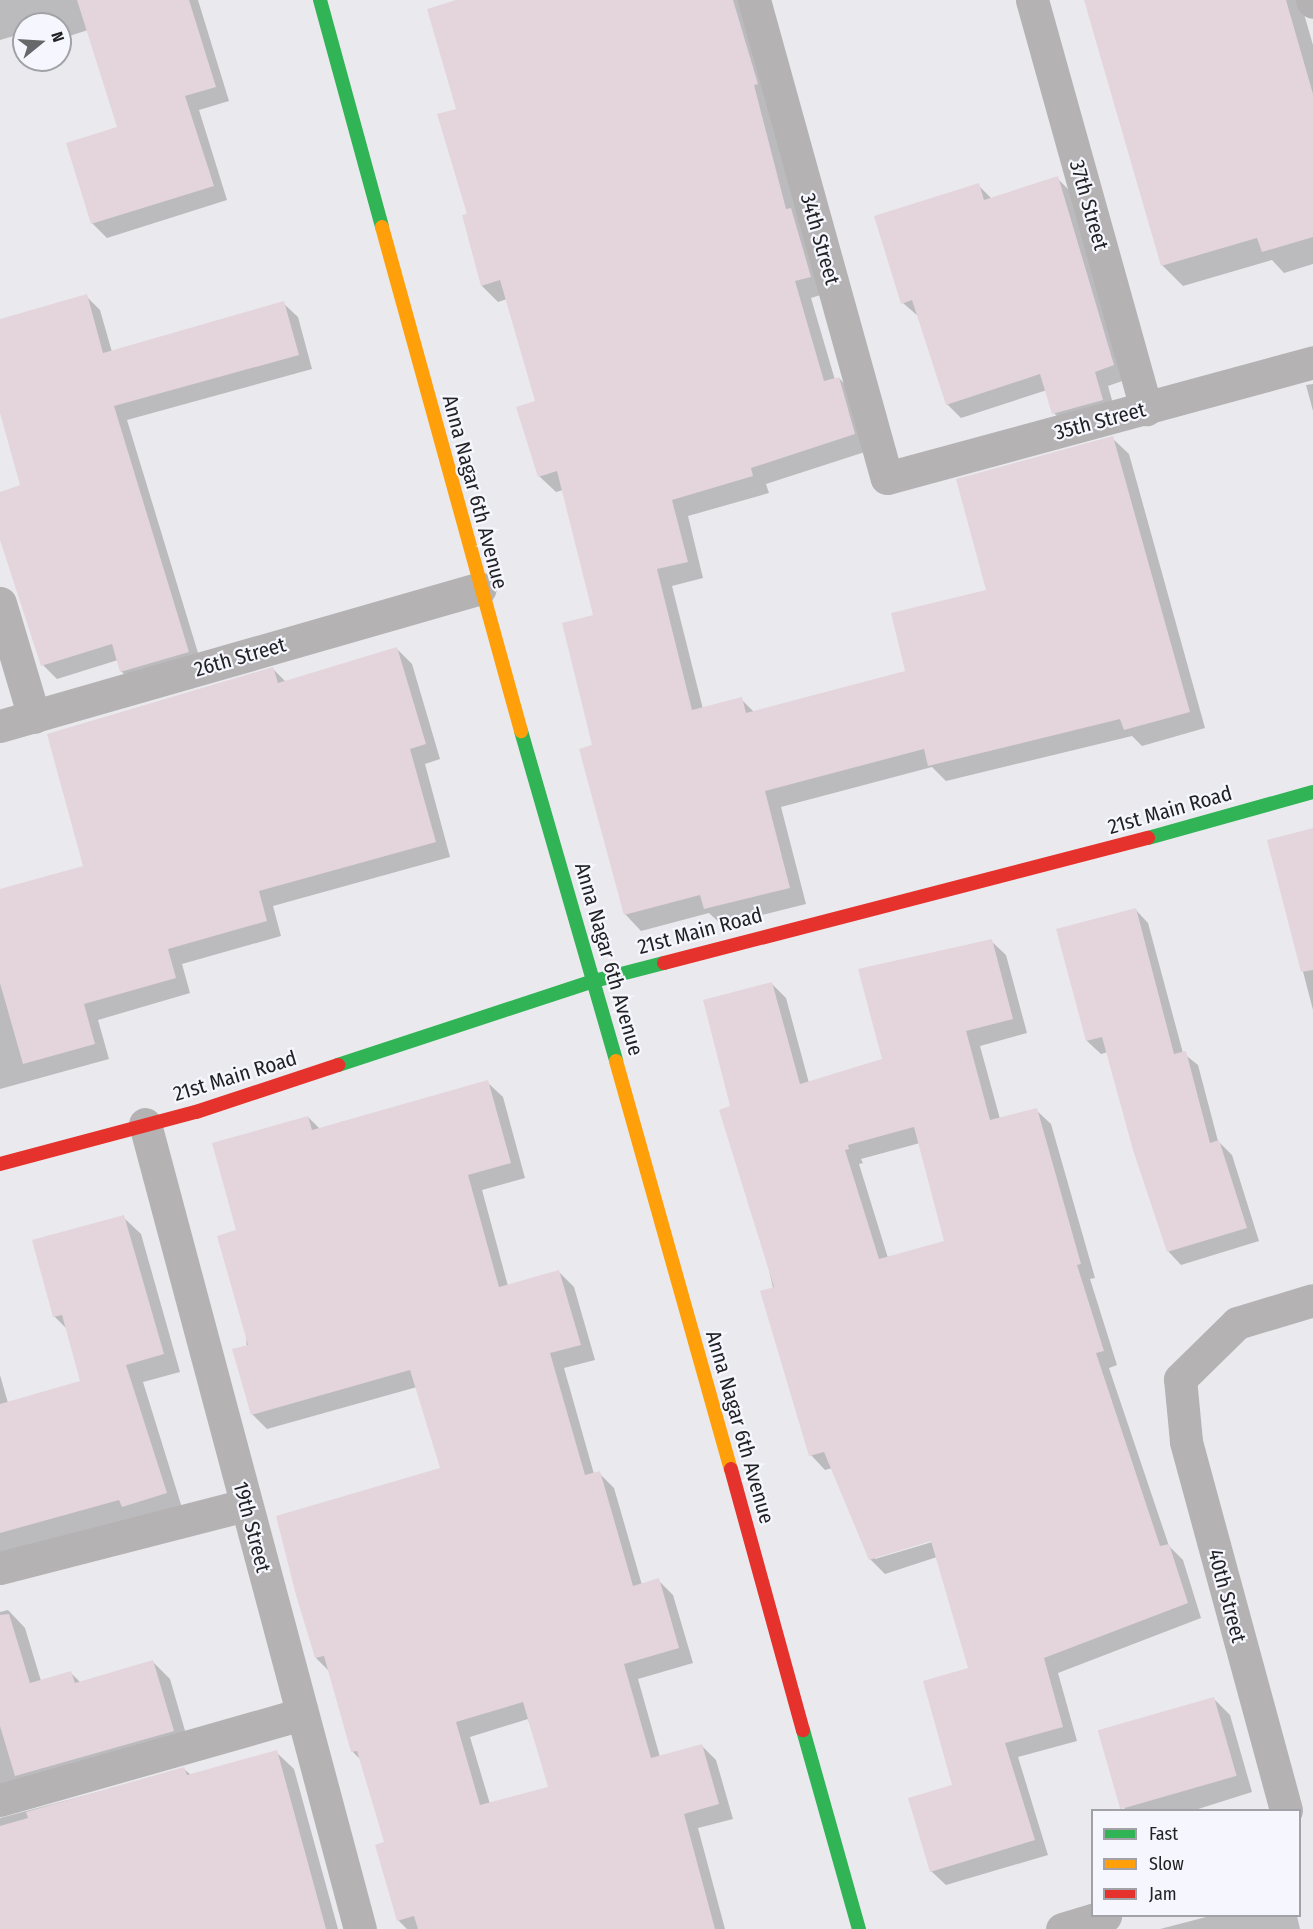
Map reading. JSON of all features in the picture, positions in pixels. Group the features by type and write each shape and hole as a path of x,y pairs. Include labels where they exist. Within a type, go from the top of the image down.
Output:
{"street":[{"name":"Anna Nagar 6th Avenue","path":"320,0 480,588 594,981 859,1929"},
{"name":"34th Street","path":"754,0 887,478"},
{"name":"37th Street","path":"1032,0 1146,409"},
{"name":"35th Street","path":"887,478 1313,362"},
{"name":"26th Street","path":"0,726 480,588"},
{"path":"0,603 34,717"},
{"name":"21st Main Road","path":"0,1164 196,1112 594,981 1067,860 1313,792"},
{"name":"19th Street","path":"145,1124 360,1929"},
{"name":"40th Street","path":"1286,1809 1186,1441 1180,1379 1237,1323 1313,1300"},
{"path":"0,1568 246,1505"},
{"path":"0,1800 302,1714"},
{"path":"1062,1929 1102,1917"}],"building":[{"path":"77,0 189,0 216,87 185,96 214,186 91,224 66,143 117,127"},
{"path":"456,0 733,0 758,84 754,85 786,209 791,208 811,277 795,281 824,381 839,377 855,434 751,468 753,476 672,500 688,562 657,569 692,710 742,697 746,713 905,671 891,613 986,590 956,479 1113,436 1190,712 1124,730 1120,719 928,766 924,749 765,791 790,888 704,909 700,895 624,915 579,749 592,745 562,623 593,615 557,471 538,477 516,407 535,401 500,280 481,286 462,215 467,214 437,114 456,109 427,9"},
{"path":"1084,0 1286,0 1313,94 1313,237 1262,252 1257,238 1161,266"},
{"path":"1058,176 1114,365 1095,372 1103,400 1052,414 1040,374 946,405 912,300 901,304 874,216 979,183 984,200"},
{"path":"87,294 103,353 284,301 299,355 114,406 189,652 120,672 112,644 41,666 0,540 0,492 20,485 0,413 0,319"},
{"path":"397,647 426,744 410,749 436,842 259,891 267,921 168,949 176,978 84,1004 95,1044 23,1064 0,983 0,889 83,866 47,734 273,667 278,683"},
{"path":"1313,828 1313,970 1301,972 1267,840"},
{"path":"1136,908 1174,1054 1186,1051 1210,1143 1219,1140 1247,1228 1167,1252 1133,1150 1102,1037 1086,1041 1056,929"},
{"path":"992,939 1013,1019 966,1031 990,1120 1037,1108 1081,1264 1077,1265 1104,1351 1096,1353 1160,1546 1169,1544 1188,1603 1044,1658 1063,1727 1005,1743 1035,1840 930,1872 908,1798 952,1785 923,1681 968,1668 931,1541 869,1560 824,1452 809,1456 760,1291 774,1287 719,1110 730,1106 703,1000 772,982 800,1084 882,1059 858,969","holes":["914,1127 944,1241 879,1259 845,1150 849,1149 848,1145"]},
{"path":"488,1080 511,1163 468,1175 499,1287 559,1270 581,1345 550,1353 585,1475 600,1471 633,1586 659,1578 679,1648 624,1664 651,1758 702,1744 719,1804 684,1814 715,1929 418,1929 414,1916 397,1921 375,1845 384,1842 357,1751 351,1752 324,1656 315,1658 276,1516 440,1468 410,1370 251,1415 232,1349 248,1345 217,1236 236,1230 212,1143 308,1116 312,1130","holes":["523,1702 548,1787 480,1805 456,1722"]},
{"path":"124,1215 164,1354 126,1365 167,1493 122,1507 119,1500 0,1533 0,1404 80,1381 62,1315 53,1317 32,1240"},
{"path":"9,1614 30,1683 71,1671 75,1683 153,1660 174,1731 15,1776 0,1726 0,1615"},
{"path":"1214,1697 1237,1776 1120,1809 1098,1730"},
{"path":"277,1750 326,1929 0,1929 0,1826 28,1818 26,1812 184,1767 187,1775"}],"traffic: fast":[{"path":"320,0 382,227"},
{"path":"521,731 616,1061"},
{"path":"1148,838 1313,792"},
{"path":"338,1065 594,981 664,963"},
{"path":"803,1730 859,1929"}],"traffic: slow":[{"path":"382,227 521,731"},
{"path":"616,1061 731,1469"}],"traffic: jam":[{"path":"664,963 1148,838"},
{"path":"0,1164 196,1112 338,1065"},
{"path":"731,1469 803,1730"}]}
